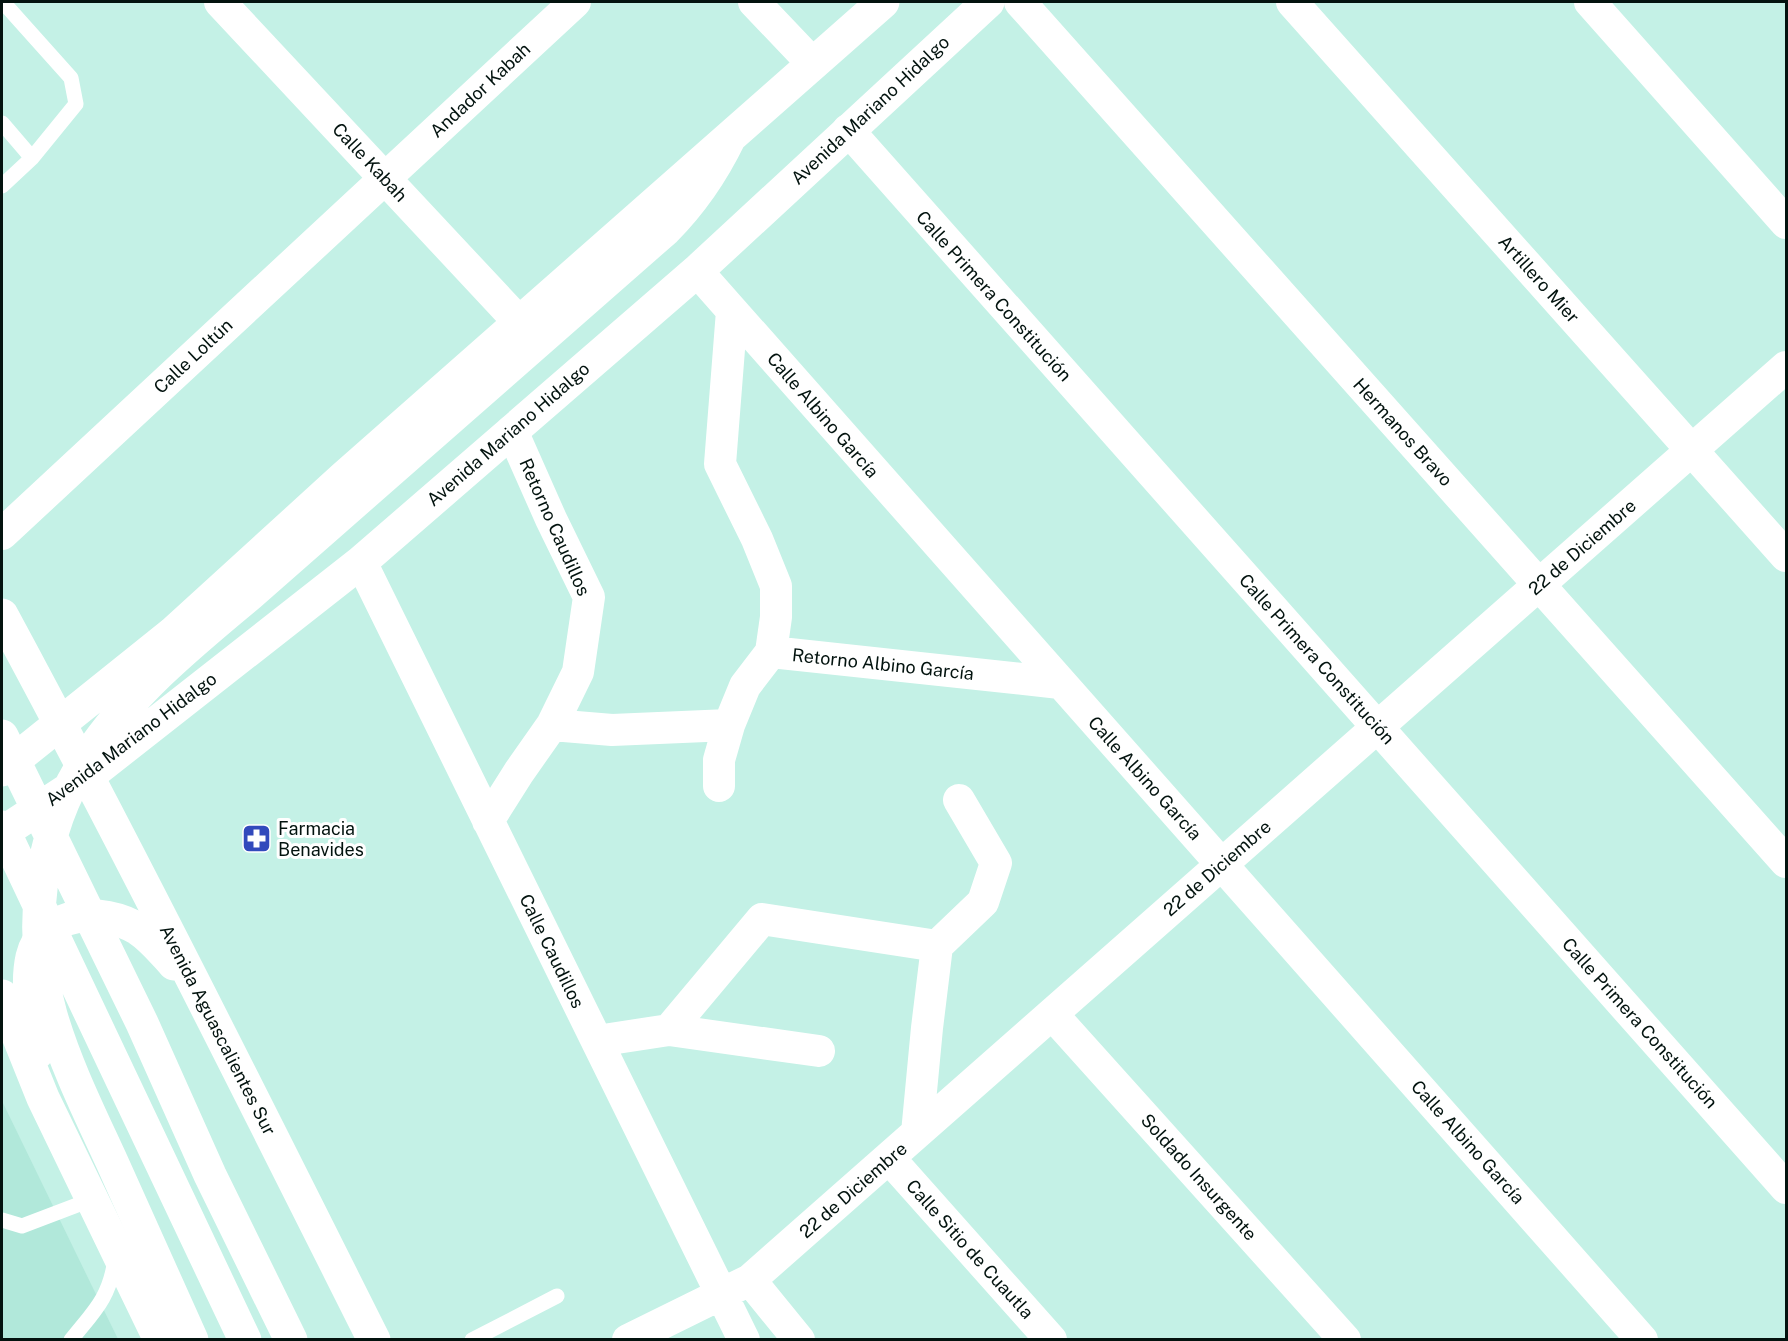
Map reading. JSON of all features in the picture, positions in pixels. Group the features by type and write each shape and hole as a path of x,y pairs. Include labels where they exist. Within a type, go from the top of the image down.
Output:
{"main road":[{"path":"2,770 172,633 343,478 883,2"},
{"name":"Avenida Mariano Hidalgo","path":"2,833 87,777 361,562 697,271 988,2"},
{"path":"192,1340 76,1082 51,1016 40,957 41,888 47,850 70,788 111,725 143,688 188,646 656,237 684,210 717,163 730,137"},
{"name":"Avenida Aguascalientes Sur","path":"2,615 198,989 374,1340"},
{"path":"2,736 142,1023 210,1175 291,1340"},
{"path":"2,827 245,1340"},
{"path":"41,1090 29,970 40,936 52,926 69,919 86,916 104,916 122,921 138,929 152,940 198,989"},
{"path":"2,996 41,1090 160,1340"}],"street":[{"name":"Calle Kabah","path":"220,2 520,323"},
{"name":"Andador Kabah","path":"384,178 575,2"},
{"path":"754,2 813,64"},
{"name":"Hermanos Bravo","path":"1020,2 1786,862"},
{"name":"Artillero Mier","path":"1292,2 1786,556"},
{"path":"1590,2 1786,223"},
{"name":"Calle Primera Constitución","path":"848,130 1786,1188"},
{"name":"Calle Loltún","path":"2,534 384,178"},
{"name":"Calle Albino García","path":"697,271 1642,1340"},
{"name":"Retorno Albino García","path":"732,311 720,464 757,539 776,586 776,617 771,652 1060,683"},
{"name":"22 de Diciembre","path":"628,1340 750,1281 1786,367"},
{"name":"Retorno Caudillos","path":"488,821 552,725 578,672 590,597 550,519 512,431"},
{"name":"Calle Caudillos","path":"361,562 744,1340"},
{"path":"718,786 719,760 729,725 746,686 771,652"},
{"path":"552,725 612,730 729,725"},
{"path":"917,1133 937,945 983,902 996,863 959,800"},
{"path":"669,1030 762,919 937,945"},
{"name":"Soldado Insurgente","path":"1052,1014 1345,1340"},
{"path":"597,1041 669,1030 819,1051"},
{"name":"Calle Sitio de Cuautla","path":"889,1158 1051,1340"},
{"path":"750,1281 799,1340"}],"lane":[{"path":"2,186 32,158 76,104 71,78 3,2"},
{"path":"2,123 32,158"},
{"path":"2,1220 22,1226 93,1199"},
{"path":"70,1340 107,1293 114,1260 112,1242"},
{"path":"472,1340 557,1296"}],"shaded area":[{"path":"2,1101 91,1284 118,1339 2,1339"}],"place":[{"name":"Farmacia Benavides","path":"257,838"}]}
